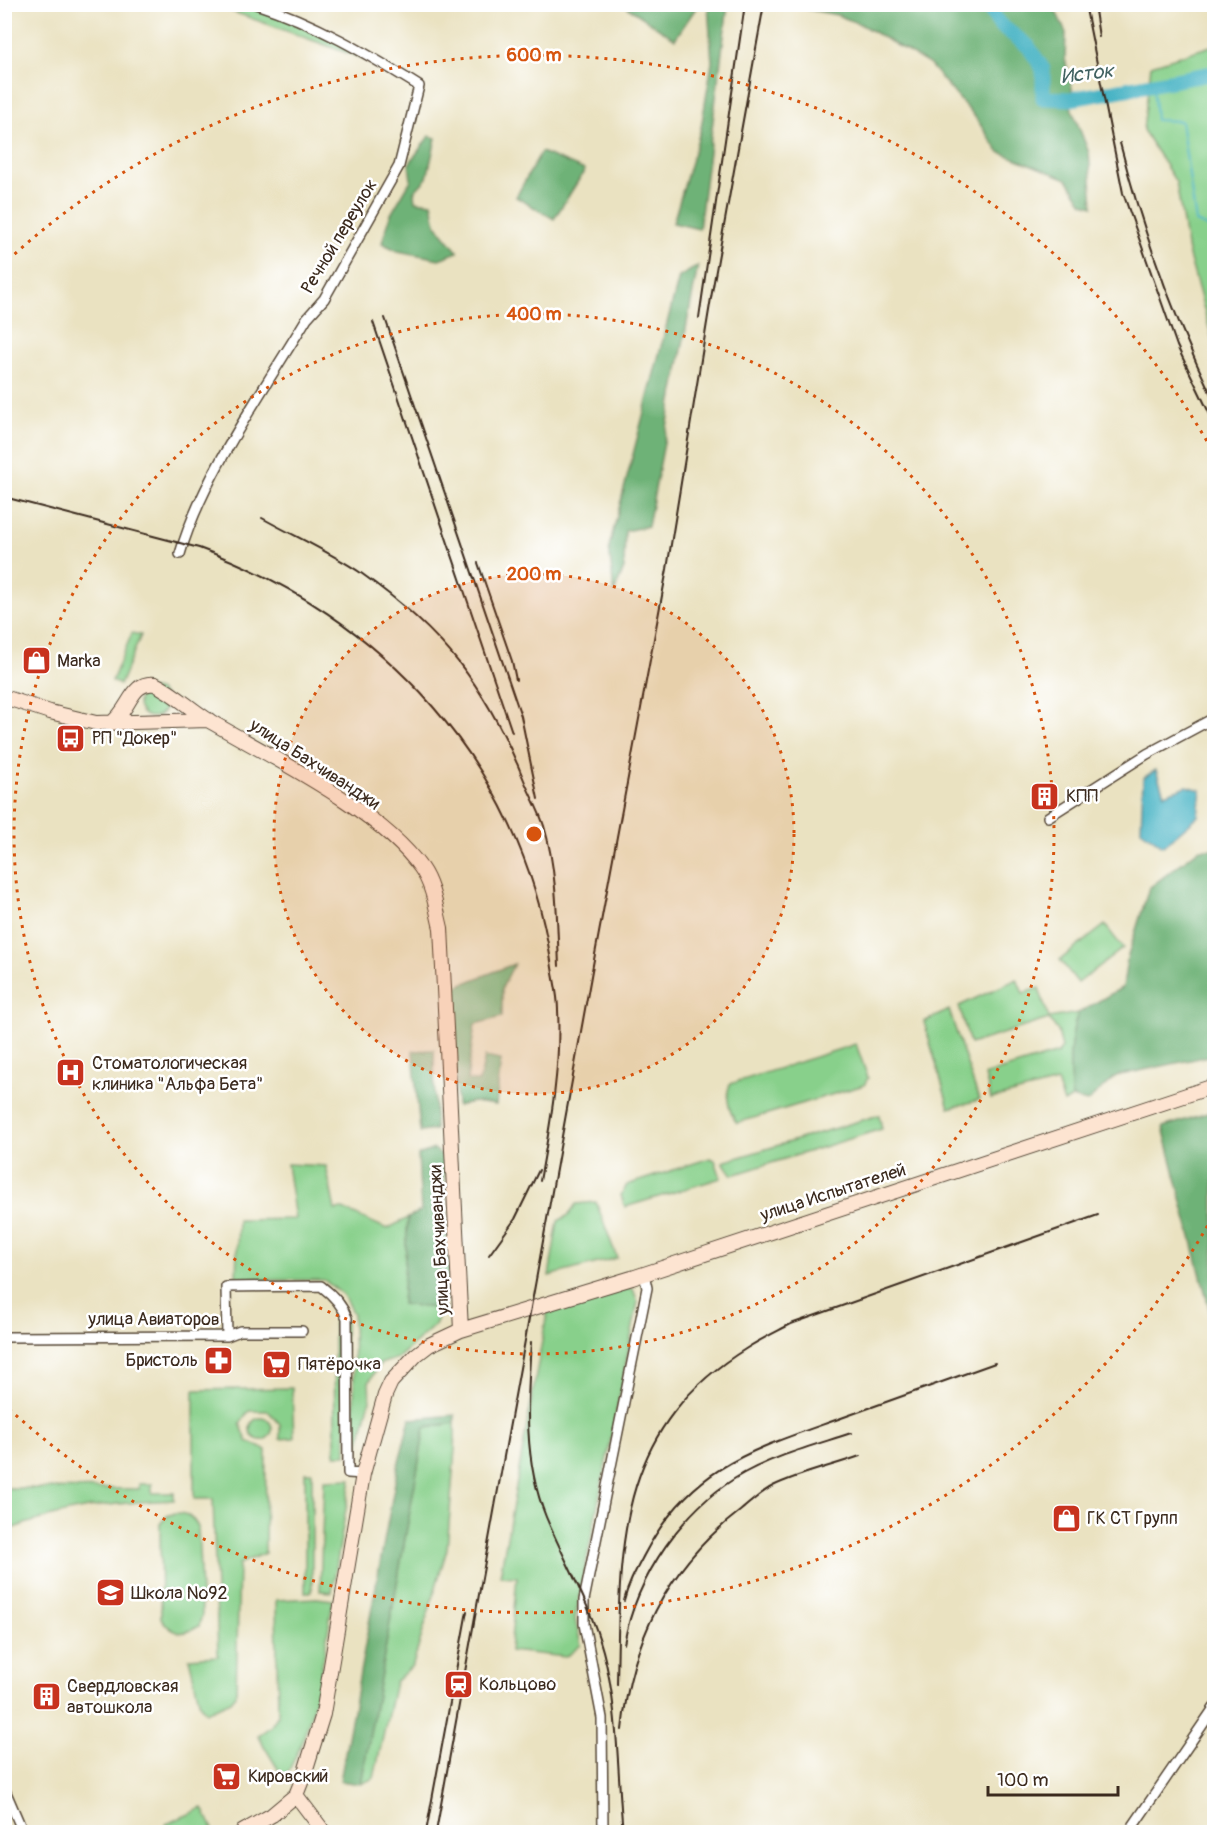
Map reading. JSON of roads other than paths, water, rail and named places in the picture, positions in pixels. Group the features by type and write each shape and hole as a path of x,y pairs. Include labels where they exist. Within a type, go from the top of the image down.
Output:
{"main road":[{"name":"улица Бахчиванджи","path":"110,724 128,705 137,689 148,683 155,684 208,720 250,743 358,811 403,846 422,869 434,898 441,928 461,1330 429,1345 416,1355 391,1382 363,1474 323,1714 296,1795"},
{"path":"156,721 168,712 170,699 168,693"},
{"name":"улица Бахчиванджи","path":"4,697 72,718 110,724 208,720"},
{"path":"128,705 131,712 141,722"},
{"name":"улица Испытателей","path":"461,1330 644,1274 1215,1086"},
{"path":"242,1833 272,1815 296,1795 324,1833"}],"street":[{"name":"Речной переулок","path":"180,554 197,506 220,463 307,318 324,299 353,252 399,166 419,86 309,23 256,4"},
{"path":"1048,818 1147,754 1215,718"},
{"path":"603,1833 602,1718 584,1624 584,1600 647,1288 644,1274"},
{"path":"227,1336 226,1287 321,1286 331,1293 343,1308 346,1318 348,1473 363,1474"},
{"name":"улица Авиаторов","path":"4,1337 227,1336 240,1331 302,1331"},
{"path":"1129,1833 1215,1708"},
{"path":"4,1788 23,1833"}],"water":[{"path":"1156,770 1164,794 1187,786 1201,790 1198,816 1163,846 1141,830 1143,778"}],"waterway":[{"name":"Исток","path":"987,4 999,24 1028,46 1043,69 1043,98 1071,99 1214,73"},
{"path":"1153,84 1156,120 1181,121 1196,222 1212,229 1214,233"}],"railway":[{"path":"699,318 745,4"},
{"path":"436,1832 667,569 711,298 764,4"},
{"path":"1085,4 1123,193 1177,346 1214,423"},
{"path":"1094,4 1099,37"},
{"path":"1120,143 1161,275 1214,401"},
{"path":"385,318 521,716 538,799"},
{"path":"373,322 512,732"},
{"path":"4,497 199,548 266,577 327,613 383,657 433,706 475,762 509,824 535,890 551,961 558,1004 558,1053 554,1096 540,1181"},
{"path":"262,518 349,565 390,595 439,640 478,689 509,747 544,826 554,878 559,966"},
{"path":"478,563 512,661 516,680"},
{"path":"489,1255 515,1219 539,1170"},
{"path":"617,1685 620,1586 624,1539 633,1496 648,1454 671,1416 703,1380 747,1348 791,1324 1098,1215"},
{"path":"531,1342 528,1431 533,1474 546,1517 584,1600 603,1651 615,1718 623,1832"},
{"path":"624,1601 635,1572 662,1525 704,1480 728,1464 782,1439 995,1363"},
{"path":"624,1644 630,1619 651,1569 682,1524 701,1505 722,1487 744,1473 796,1451 851,1433"},
{"path":"622,1730 634,1666 644,1636 657,1607 692,1556 715,1533 769,1488 794,1477 860,1456"},
{"path":"426,1832 467,1611"}],"place":[{"name":"Marka","path":"36,661"},
{"name":"РП \"Докер\"","path":"71,738"},
{"name":"КПП","path":"1045,796"},
{"name":"Стоматологическая клиника \"Альфа Бета\"","path":"71,1073"},
{"name":"Бристоль","path":"219,1360"},
{"name":"Пятёрочка","path":"277,1364"},
{"name":"ГК СТ Групп","path":"1066,1518"},
{"name":"Школа №92","path":"110,1593"},
{"name":"Кольцово","path":"458,1684"},
{"name":"Свердловская автошкола","path":"46,1696"},
{"name":"Кировский","path":"227,1776"}]}
